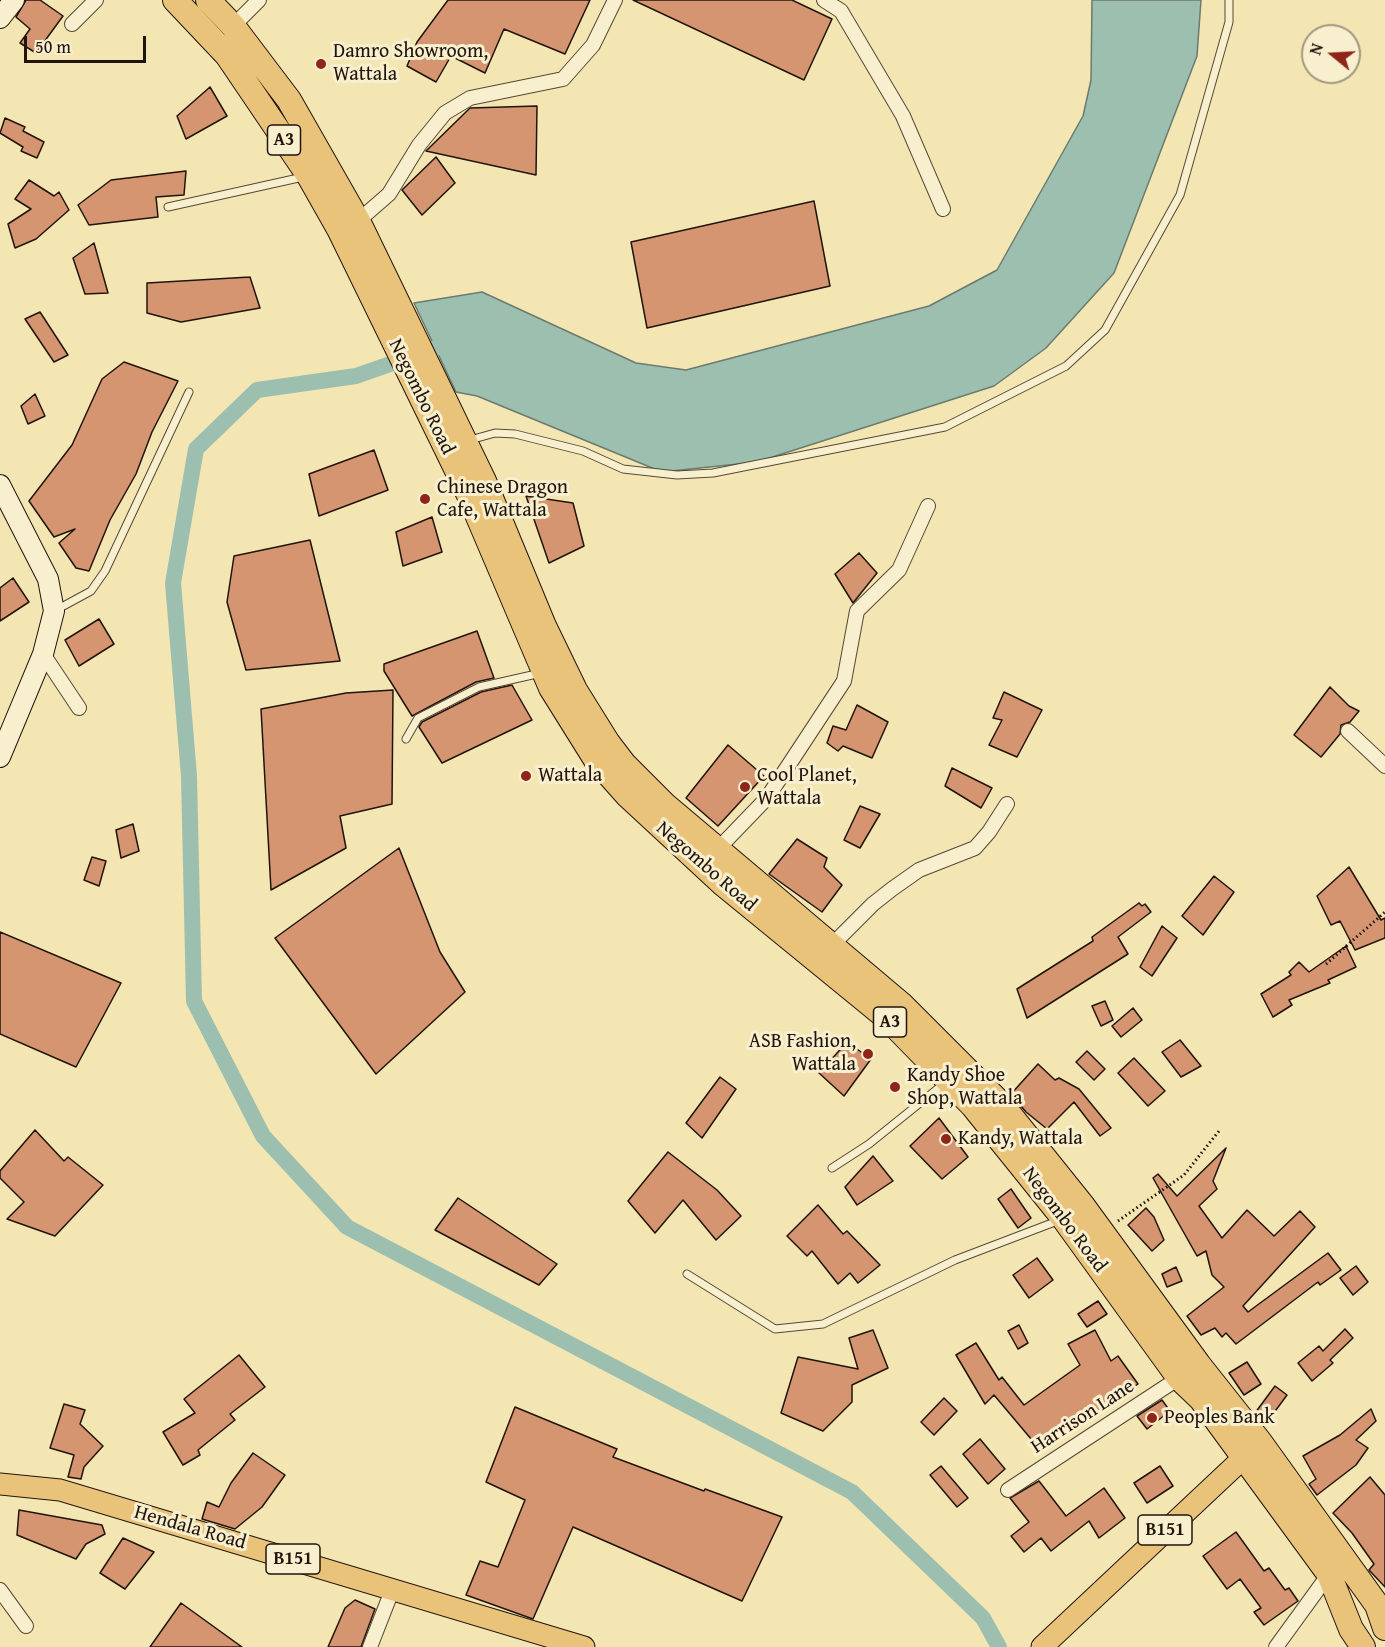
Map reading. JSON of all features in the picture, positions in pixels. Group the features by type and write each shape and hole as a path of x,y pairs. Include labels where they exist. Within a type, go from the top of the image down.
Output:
{"highway":[{"name":"Negombo Road","path":"175,0 228,55 309,176 339,229 381,291"},
{"name":"Negombo Road","path":"208,0 233,26 289,100 358,221 381,291 434,401 468,493 553,669"},
{"name":"Negombo Road","path":"434,401 465,442 553,669 559,704 596,760 628,796 832,945 902,1005 1002,1105 1101,1231 1252,1449 1329,1574 1351,1629 1363,1647"},
{"name":"Negombo Road","path":"710,858 886,1018 948,1081 1022,1163 1179,1378 1252,1449 1382,1613"}],"main road":[{"name":"B151","path":"1042,1647 1252,1449"},
{"name":"Hendala Road","path":"0,1484 60,1490 584,1647"}],"street":[{"path":"0,18 14,0"},
{"path":"72,24 96,0"},
{"path":"233,26 260,0"},
{"path":"358,221 389,194 418,145 445,113 470,98 563,78 593,45 615,0"},
{"path":"824,0 841,11 903,116 943,209"},
{"path":"0,485 6,508 48,579 54,611 50,635 43,654 0,757"},
{"path":"710,858 767,798 844,681 857,611 899,570 928,506"},
{"path":"43,654 79,708"},
{"path":"1347,731 1385,766"},
{"path":"832,945 873,904 910,877 975,848 1007,804"},
{"name":"Harrison Lane","path":"1008,1490 1179,1378"},
{"path":"1276,1647 1329,1574"},
{"path":"370,1647 393,1588"},
{"path":"0,1590 26,1626"}],"lane":[{"path":"465,442 495,433 514,434 583,451 623,469 677,475 713,473 945,427 1066,366 1106,330 1180,195 1229,22 1229,0"},
{"path":"168,207 309,176"},
{"path":"54,611 91,591 105,571 189,392"},
{"path":"406,740 418,718 479,687 553,669"},
{"path":"832,1168 869,1144 948,1081"},
{"path":"687,1274 775,1329 823,1324 955,1260 1064,1219"}],"path":[{"path":"1326,964 1385,912"},
{"path":"1101,1231 1184,1175 1219,1131"}],"shaded area":[{"path":"1092,0 1201,0 1197,56 1114,273 1046,348 994,386 757,462 662,472 477,396 456,392 414,303 482,292 636,363 686,370 929,306 997,270 1083,116 1091,80"}],"building":[{"path":"26,0 40,0 63,16 36,53 20,43 30,29 16,17"},
{"path":"448,0 590,0 565,54 504,29 485,73 451,56 436,82 407,66 417,42"},
{"path":"633,0 792,0 832,19 804,80"},
{"path":"210,87 227,116 186,139 177,116"},
{"path":"537,106 536,175 426,151 470,108"},
{"path":"5,118 25,127 23,131 44,142 37,158 21,151 23,147 0,133"},
{"path":"436,157 455,183 422,215 402,190"},
{"path":"186,171 184,195 156,197 158,217 89,225 78,205 111,180"},
{"path":"29,180 54,196 59,192 69,210 36,239 15,248 8,224 31,209 15,199"},
{"path":"814,201 830,286 647,328 631,242"},
{"path":"94,243 108,293 85,294 73,258"},
{"path":"250,277 260,308 181,322 147,313 147,283"},
{"path":"40,312 68,355 54,362 25,319"},
{"path":"124,362 178,381 152,432 136,474 110,520 89,571 76,568 59,543 75,529 54,537 29,501 72,445 102,379"},
{"path":"35,394 45,416 28,424 21,406"},
{"path":"374,450 388,490 319,516 309,474"},
{"path":"526,496 573,503 584,546 549,563"},
{"path":"432,517 442,552 403,566 396,532"},
{"path":"310,540 340,661 246,670 227,602 234,556"},
{"path":"859,553 877,573 853,603 835,574"},
{"path":"13,578 29,602 0,621 0,588"},
{"path":"99,619 114,644 79,666 65,640"},
{"path":"477,631 494,678 476,682 412,716 384,671 384,664"},
{"path":"512,685 532,720 442,763 419,727 422,722 481,692"},
{"path":"1330,687 1349,706 1359,711 1350,722 1341,725 1340,734 1321,757 1294,735"},
{"path":"393,690 392,804 340,816 346,848 271,890 261,709 346,693"},
{"path":"1004,692 1042,710 1017,757 989,745 1002,720 993,718"},
{"path":"857,705 888,722 872,758 843,746 838,751 827,743 833,726 846,730"},
{"path":"728,745 764,776 718,826 686,798"},
{"path":"952,768 992,788 981,808 945,786"},
{"path":"860,806 880,814 860,848 844,840"},
{"path":"133,824 139,851 121,858 116,830"},
{"path":"797,839 827,858 824,867 842,885 822,912 769,874"},
{"path":"399,848 440,952 465,992 376,1074 275,938"},
{"path":"92,857 106,861 99,886 84,880"},
{"path":"1349,867 1381,920 1385,918 1385,938 1355,950 1340,921 1331,925 1317,896"},
{"path":"1214,876 1234,892 1203,935 1182,916"},
{"path":"1139,903 1142,906 1145,904 1151,912 1118,937 1128,954 1027,1018 1017,989 1093,941 1092,937"},
{"path":"1162,926 1177,938 1152,976 1140,967"},
{"path":"0,932 121,983 76,1067 0,1034"},
{"path":"1346,946 1356,967 1328,980 1330,983 1289,1000 1292,1005 1273,1017 1261,994 1291,975 1289,972 1299,962 1309,972"},
{"path":"1105,1001 1113,1020 1101,1026 1092,1006"},
{"path":"1133,1008 1142,1020 1121,1037 1112,1026"},
{"path":"1180,1040 1201,1066 1181,1077 1162,1052"},
{"path":"847,1042 871,1059 844,1096 819,1073"},
{"path":"1087,1051 1105,1069 1094,1080 1076,1062"},
{"path":"1134,1058 1165,1091 1148,1106 1118,1073"},
{"path":"1038,1064 1055,1080 1059,1078 1079,1089 1111,1128 1100,1136 1074,1102 1047,1129 1026,1112 1011,1094"},
{"path":"720,1077 736,1089 702,1138 686,1123"},
{"path":"939,1118 968,1157 942,1179 910,1146"},
{"path":"35,1130 64,1161 68,1157 103,1185 55,1236 7,1219 24,1202 0,1178 0,1171"},
{"path":"1226,1148 1213,1181 1217,1189 1199,1206 1222,1238 1247,1210 1274,1236 1300,1211 1315,1227 1243,1306 1248,1312 1328,1253 1341,1270 1320,1285 1318,1282 1236,1344 1226,1333 1222,1337 1215,1328 1201,1335 1187,1316 1224,1287 1212,1275 1206,1251 1197,1256 1153,1178 1158,1174 1177,1196"},
{"path":"668,1152 717,1190 741,1216 716,1240 683,1200 655,1233 628,1201"},
{"path":"873,1156 893,1181 857,1205 845,1187"},
{"path":"1011,1189 1031,1218 1018,1228 998,1199"},
{"path":"458,1198 557,1264 539,1285 435,1230"},
{"path":"818,1205 843,1234 847,1231 880,1265 858,1283 850,1273 838,1284 812,1251 807,1256 787,1236"},
{"path":"1146,1208 1154,1217 1164,1240 1152,1251 1128,1225"},
{"path":"1037,1258 1053,1280 1029,1298 1013,1275"},
{"path":"1356,1266 1368,1282 1353,1295 1340,1278"},
{"path":"1176,1267 1182,1281 1167,1287 1162,1274"},
{"path":"1098,1301 1107,1314 1087,1327 1078,1314"},
{"path":"1019,1325 1028,1343 1018,1349 1008,1331"},
{"path":"1345,1329 1353,1338 1330,1360 1333,1363 1312,1381 1298,1363 1319,1346 1323,1351"},
{"path":"873,1330 888,1368 852,1385 852,1402 823,1431 781,1413 798,1357 858,1369 849,1338"},
{"path":"1095,1330 1111,1361 1118,1356 1138,1384 1064,1434 1060,1428 1037,1446 994,1395 985,1404 956,1355 976,1343 999,1380 1002,1377 1024,1405 1080,1365 1068,1344"},
{"path":"239,1355 265,1387 230,1414 235,1420 198,1450 200,1455 183,1465 163,1432 195,1413 184,1399"},
{"path":"1247,1362 1261,1384 1244,1395 1229,1373"},
{"path":"1275,1386 1287,1395 1265,1425 1255,1413"},
{"path":"944,1398 957,1411 934,1435 921,1422"},
{"path":"1162,1400 1170,1411 1147,1429 1137,1416"},
{"path":"64,1404 85,1410 80,1424 103,1446 84,1467 81,1479 68,1477 74,1455 50,1448"},
{"path":"515,1407 617,1449 613,1457 782,1517 742,1601 573,1527 533,1619 466,1595 480,1561 498,1567 525,1500 486,1482"},
{"path":"1371,1409 1376,1421 1356,1440 1368,1448 1356,1465 1317,1495 1309,1484 1316,1479 1303,1456 1340,1435"},
{"path":"980,1439 1005,1469 988,1484 963,1454"},
{"path":"253,1453 285,1475 262,1507 235,1529 202,1519 207,1502 219,1507 231,1483"},
{"path":"941,1466 968,1498 957,1507 930,1475"},
{"path":"1160,1466 1173,1486 1147,1503 1134,1483"},
{"path":"1370,1477 1385,1495 1385,1587 1369,1570 1374,1564 1352,1533 1333,1513"},
{"path":"1039,1481 1066,1516 1104,1488 1125,1518 1099,1538 1089,1521 1051,1551 1041,1538 1024,1552 1011,1536 1029,1522 1010,1498"},
{"path":"19,1510 102,1525 105,1534 86,1544 76,1559 17,1535"},
{"path":"1236,1532 1264,1571 1269,1568 1285,1590 1289,1588 1298,1601 1264,1625 1254,1612 1261,1608 1240,1579 1227,1589 1203,1556"},
{"path":"123,1538 154,1552 125,1589 100,1573"},
{"path":"355,1600 375,1609 361,1647 328,1647 345,1608"},
{"path":"181,1603 242,1647 150,1647"}],"waterway":[{"path":"456,341 356,376 257,390 196,449 173,583 189,776 194,1001 263,1136 347,1227 852,1492 983,1618 999,1647"}],"place":[{"name":"Damro Showroom, Wattala","path":"321,64"},
{"name":"Chinese Dragon Cafe, Wattala","path":"425,499"},
{"name":"Wattala","path":"526,776"},
{"name":"Cool Planet, Wattala","path":"745,787"},
{"name":"ASB Fashion, Wattala","path":"868,1054"},
{"name":"Kandy Shoe Shop, Wattala","path":"895,1087"},
{"name":"Kandy, Wattala","path":"946,1139"},
{"name":"Peoples Bank","path":"1152,1418"}]}
